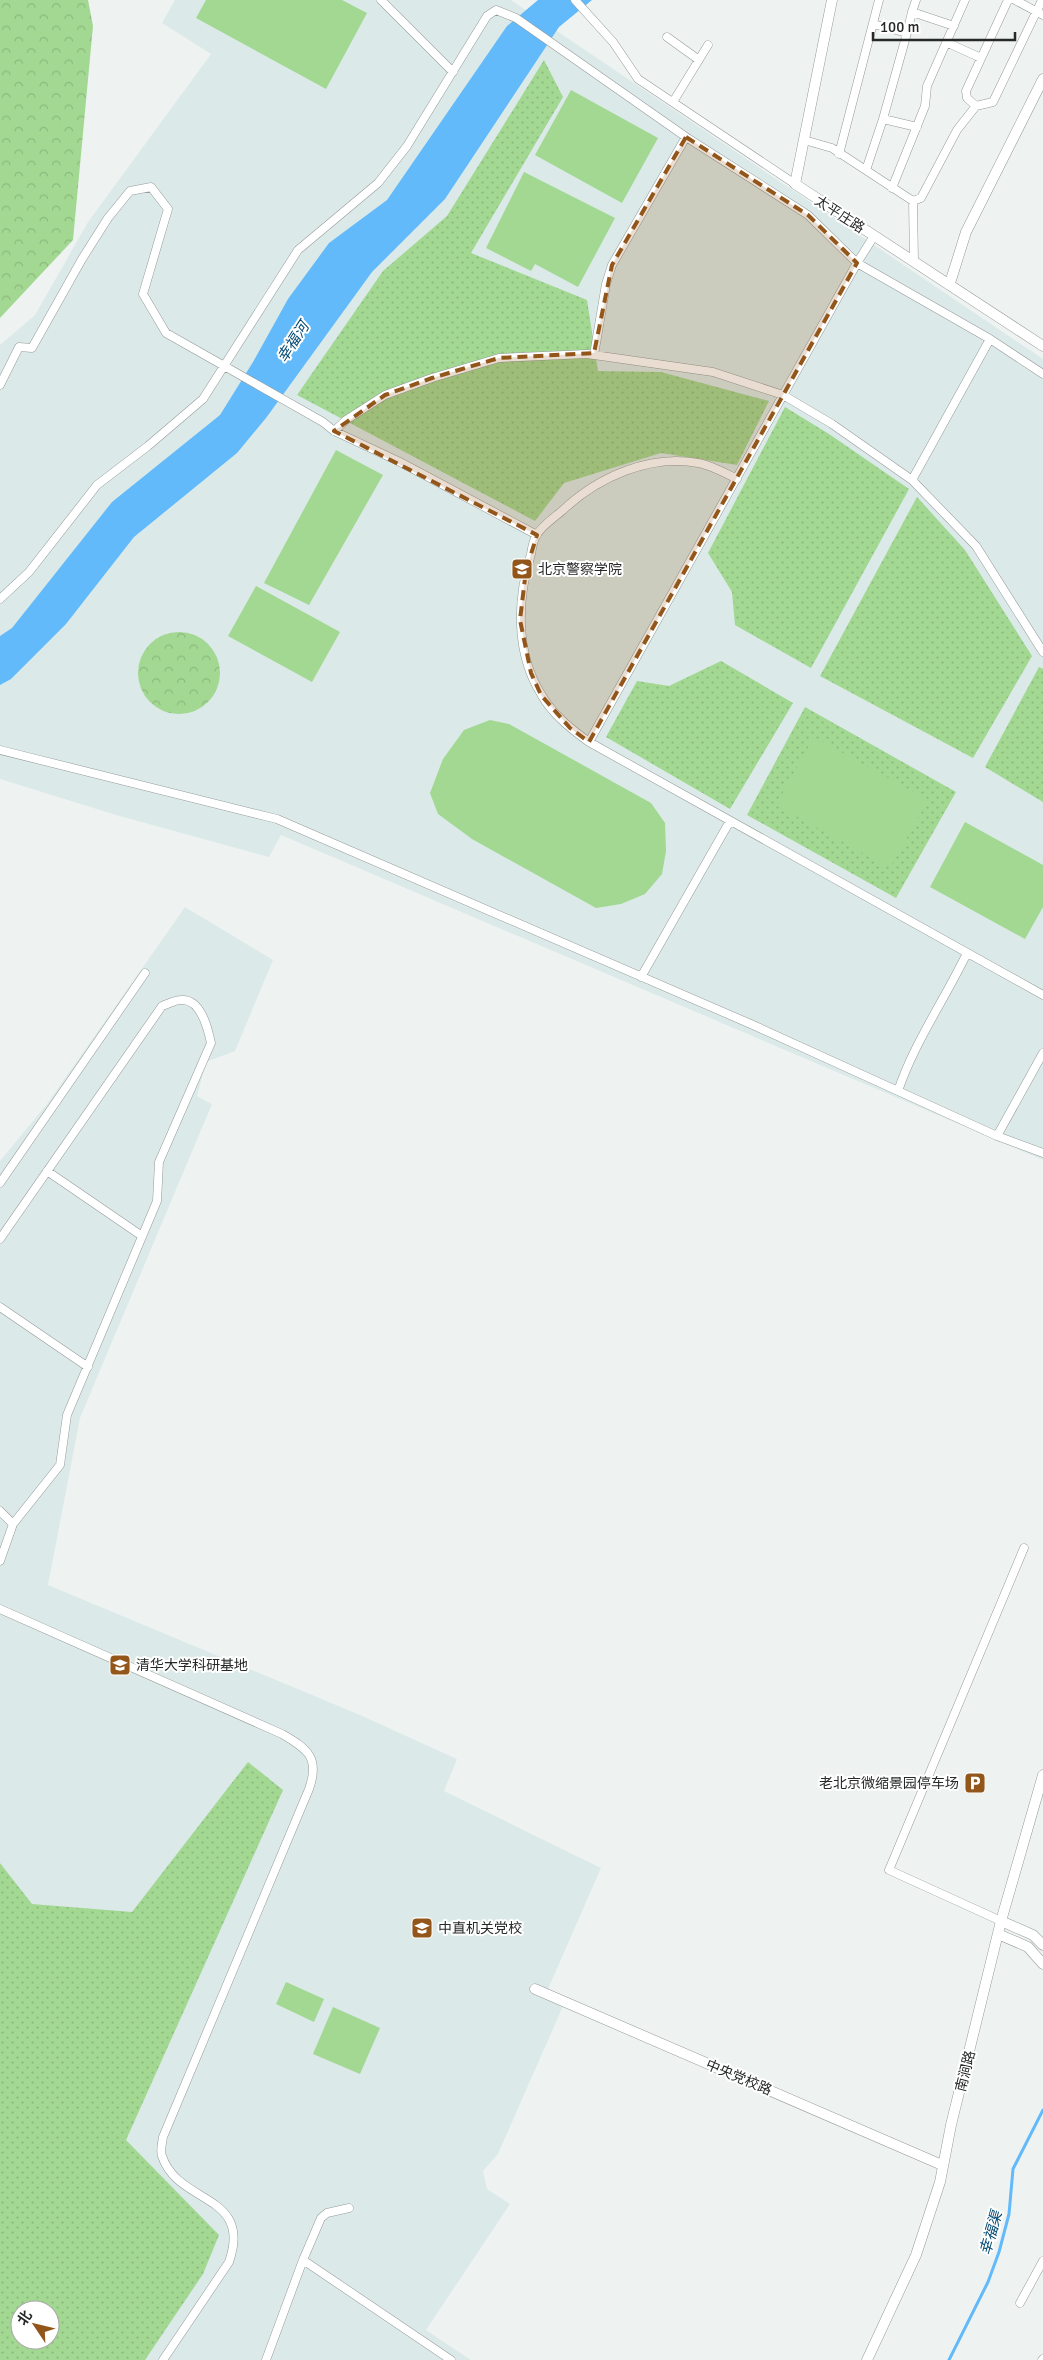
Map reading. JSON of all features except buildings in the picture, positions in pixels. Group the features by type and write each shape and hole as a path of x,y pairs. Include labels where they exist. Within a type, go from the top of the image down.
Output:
{"street":[{"path":"381,0 453,72"},
{"path":"575,0 613,42 638,78 795,184 832,0"},
{"path":"839,154 879,0"},
{"path":"866,170 883,119 916,0"},
{"path":"892,188 925,106 927,86 948,43 965,0"},
{"path":"976,106 967,98 966,91 1008,0"},
{"path":"1015,0 1040,13"},
{"path":"913,201 921,198 957,130 976,106 992,102 1040,13 1042,0"},
{"path":"0,599 29,572 96,485 148,446 203,399 298,250 378,183 407,146 487,16 496,10 516,18 686,137 808,214 857,263 990,339 1043,374"},
{"path":"912,12 954,26"},
{"path":"873,24 907,33"},
{"path":"666,37 698,60"},
{"path":"948,43 981,58"},
{"path":"673,102 708,44"},
{"path":"950,284 966,232 1043,79"},
{"path":"883,119 916,126"},
{"path":"594,355 606,284 612,266 686,137"},
{"path":"804,140 832,148 913,201"},
{"name":"太平庄路","path":"795,184 1042,344"},
{"path":"0,385 19,348 32,348 82,259 108,218 130,191 151,187 168,208 143,294 166,333 291,404 334,431 400,462 537,535"},
{"path":"913,201 914,261"},
{"path":"589,742 857,263 874,236"},
{"path":"912,480 990,339"},
{"path":"334,431 346,420 385,395 441,375 499,358 594,355 713,372 783,395 832,424 912,480 976,546 1043,652"},
{"path":"737,479 700,463 678,460 656,462 613,475 581,493 537,535 526,570 520,620 523,644 531,673 541,695 570,728 589,742 1043,995"},
{"path":"0,750 277,819 753,1025 997,1136 1043,1153"},
{"path":"641,977 730,821"},
{"path":"898,1091 905,1070 967,953"},
{"path":"0,1183 145,973"},
{"path":"0,1239 162,1006 182,1000 192,1003 202,1014 210,1043 159,1162 157,1201 68,1415 60,1465 14,1524 0,1561"},
{"path":"997,1136 1043,1053"},
{"path":"47,1171 142,1236"},
{"path":"0,1307 88,1367"},
{"path":"0,1511 14,1524"},
{"path":"1024,1548 888,1870 1033,1935 1043,1945"},
{"path":"0,1609 282,1734 302,1746 308,1753 313,1766 313,1776 308,1789 163,2137 161,2155 170,2171 225,2213 234,2226 235,2245 229,2262 163,2360"},
{"name":"南涧路","path":"868,2360 916,2255 940,2182 942,2165 998,1934 1043,1775"},
{"path":"998,1934 1028,1947 1043,1964"},
{"name":"中央党校路","path":"535,1990 942,2165"},
{"path":"266,2360 303,2260 321,2218 327,2213 349,2208"},
{"path":"303,2260 451,2360"},
{"path":"1020,2303 1043,2261"}],"highlighted area":[{"path":"686,137 808,215 857,263 589,742 570,728 541,695 531,673 520,620 526,570 537,535 334,431 385,395 432,378 499,358 594,353 612,265"}],"shaded area":[{"name":"北京警察学院","path":"175,0 511,0 1043,359 1043,1160 281,835 269,857 116,815 0,779 0,345 35,315 88,222 211,54 162,23"},
{"name":"清华大学科研基地","path":"185,907 273,960 235,1051 206,1062 197,1096 212,1104 80,1418 48,1585 360,1715 457,1759 444,1791 601,1868 548,1989 567,1997 498,2154 483,2171 487,2189 510,2204 426,2330 471,2360 0,2360 0,1161 47,1104"}],"green space":[{"path":"0,0 88,0 93,26 73,240 0,318"},
{"path":"206,0 342,0 367,13 326,89 196,18"},
{"path":"544,60 563,97 471,253 587,300 598,371 661,372 769,401 737,465 661,453 564,483 535,521 297,395 383,271 447,216"},
{"path":"571,90 658,138 622,203 535,155"},
{"path":"524,172 615,218 578,287 535,264 531,271 486,248"},
{"path":"785,407 829,434 909,489 811,668 735,625 732,592 708,553"},
{"path":"336,450 383,475 309,605 264,583"},
{"path":"917,497 965,550 1032,656 973,758 820,676"},
{"path":"256,586 340,632 312,682 228,636"},
{"path":"179,632 195,635 208,644 217,657 220,673 217,689 208,702 195,711 179,714 163,711 150,702 141,689 138,673 141,657 150,644 163,635"},
{"path":"721,661 793,703 730,809 606,737 637,681 669,686"},
{"path":"1039,667 1043,669 1043,802 985,767"},
{"path":"805,707 956,792 896,898 747,815"},
{"path":"490,720 509,724 651,803 665,823 666,851 662,874 645,894 621,904 596,908 472,839 438,814 430,793 443,759 464,730"},
{"path":"814,737 928,800 890,868 776,805"},
{"path":"965,822 1043,865 1043,907 1025,939 930,887"},
{"path":"248,1762 283,1790 126,2140 219,2235 203,2274 145,2360 0,2360 0,1863 32,1904 132,1912"},
{"path":"286,1982 324,1999 314,2022 276,2004"},
{"path":"333,2007 380,2028 360,2074 313,2054"}],"water":[{"name":"幸福河","path":"538,0 592,0 559,27 445,199 372,272 266,418 237,453 134,537 66,624 11,679 0,685 0,636 12,628 112,502 220,415 253,362 288,299 329,243 387,200 507,26"}],"waterway":[{"name":"幸福渠","path":"949,2360 988,2282 999,2252 1009,2214 1013,2169 1043,2110"}],"place":[{"name":"北京警察学院","path":"522,569"},
{"name":"清华大学科研基地","path":"120,1665"},
{"name":"老北京微缩景园停车场","path":"975,1783"},
{"name":"中直机关党校","path":"422,1928"}]}
